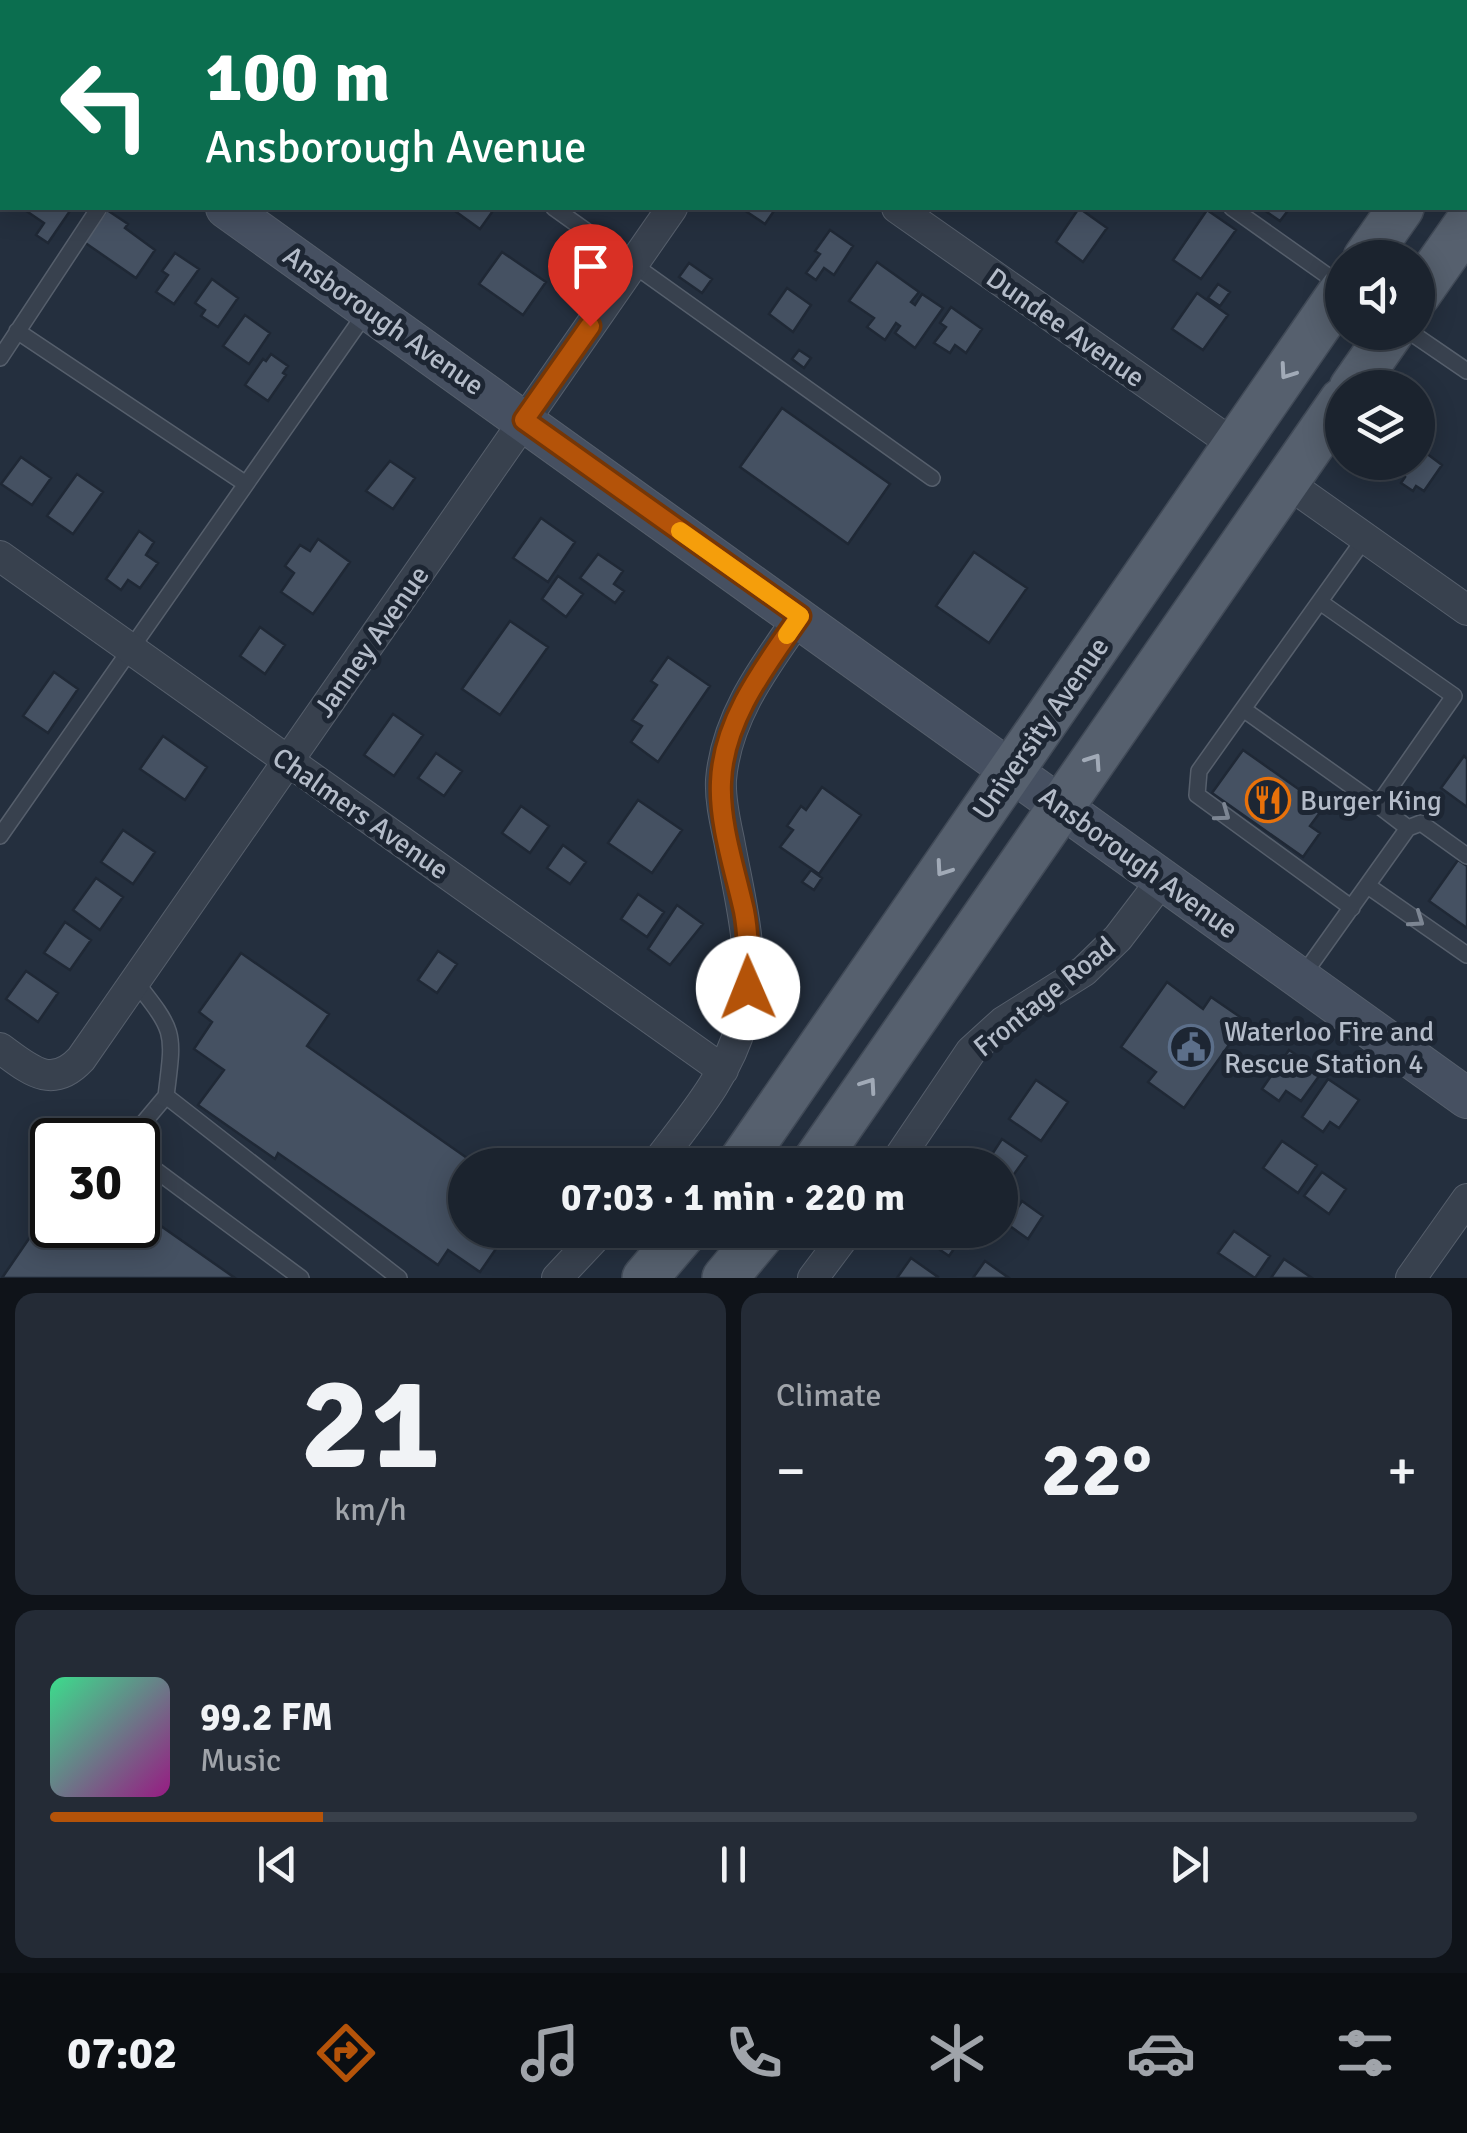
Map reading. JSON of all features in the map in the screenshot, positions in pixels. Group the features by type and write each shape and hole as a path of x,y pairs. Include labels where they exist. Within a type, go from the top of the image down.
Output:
{"main road":[{"name":"Ansborough Avenue","path":"229,210 1467,1098"},
{"path":"1379,240 1400,210"},
{"path":"1435,270 1467,224"},
{"name":"University Avenue","path":"751,1148 1325,314"},
{"path":"825,1148 1325,426"},
{"path":"645,1278 671,1248"},
{"path":"726,1278 751,1248"}],"street":[{"name":"Janney Avenue","path":"0,1048 29,1070 51,1076 69,1072 82,1059 671,210"},
{"name":"Dundee Avenue","path":"900,210 1236,446"},
{"path":"1286,482 1467,610"},
{"name":"Chalmers Avenue","path":"0,556 723,1070"},
{"path":"667,1148 723,1070 741,1024 748,988 745,915 721,782 726,749 749,694 800,616"},
{"name":"Frontage Road","path":"905,1148 971,1051 1003,1022 1084,971 1118,938 1163,879"},
{"path":"1411,1278 1467,1199"},
{"path":"557,1278 585,1248"},
{"path":"813,1278 835,1248"}],"lane":[{"path":"0,358 98,210"},
{"path":"557,210 932,478"},
{"path":"1235,210 1325,276"},
{"path":"0,836 368,308"},
{"path":"17,332 246,484"},
{"path":"1435,349 1467,371"},
{"path":"1352,908 1197,795 1199,770 1365,538"},
{"path":"1320,602 1454,696 1378,806"},
{"path":"1243,709 1408,828"},
{"path":"0,803 16,814"},
{"path":"1301,978 1408,828 1421,823 1467,856"},
{"path":"1368,886 1467,955"},
{"path":"135,981 169,1025 172,1050 166,1096 148,1118"},
{"path":"166,1096 399,1278"},
{"path":"160,1172 301,1278"}],"building":[{"path":"25,210 71,210 48,243 36,235 44,223"},
{"path":"107,210 155,250 136,278 84,242"},
{"path":"456,210 494,210 480,229"},
{"path":"744,210 775,210 765,224"},
{"path":"1078,210 1107,228 1083,262 1056,242"},
{"path":"1207,210 1236,230 1201,279 1173,260"},
{"path":"1264,210 1288,210 1280,221"},
{"path":"830,230 853,246 834,275 824,268 816,280 806,273"},
{"path":"502,252 546,282 523,315 479,284"},
{"path":"175,253 199,269 174,304 156,292 168,275 162,271"},
{"path":"877,262 919,292 911,302 915,305 922,294 943,308 915,348 895,333 900,326 896,323 885,340 867,327 874,318 849,301"},
{"path":"689,263 712,279 702,293 679,277"},
{"path":"212,279 238,298 218,327 201,316 205,310 195,303"},
{"path":"1218,284 1230,292 1220,306 1208,298"},
{"path":"787,288 811,305 793,332 769,314"},
{"path":"1197,293 1228,315 1203,350 1172,329"},
{"path":"951,307 982,329 966,353 955,345 950,353 934,343 946,327 940,323"},
{"path":"245,315 270,333 249,364 223,346"},
{"path":"799,350 811,358 804,368 792,359"},
{"path":"271,354 288,366 268,401 245,385"},
{"path":"782,408 890,484 848,544 740,467"},
{"path":"21,457 51,478 32,505 1,484"},
{"path":"390,461 415,478 393,509 366,491"},
{"path":"77,474 103,492 73,534 47,516"},
{"path":"1432,480 1424,491 1416,486 1413,491 1401,483"},
{"path":"541,518 575,542 548,582 513,558"},
{"path":"139,531 154,542 146,555 158,563 140,588 128,580 121,590 106,579"},
{"path":"318,539 350,562 313,614 281,592 294,573 285,566 300,545 310,551"},
{"path":"974,552 1027,588 989,643 936,606"},
{"path":"598,554 623,571 614,584 624,591 615,603 580,578"},
{"path":"558,576 583,594 566,617 542,599"},
{"path":"510,621 548,647 500,715 462,689"},
{"path":"260,627 285,645 265,674 240,656"},
{"path":"668,657 710,686 658,762 631,742 642,726 632,720 657,685 651,681"},
{"path":"54,672 78,689 48,733 23,716"},
{"path":"393,714 423,735 394,776 364,755"},
{"path":"163,736 207,767 185,800 140,769"},
{"name":"Burger King","path":"1243,750 1324,807 1310,826 1320,833 1303,857 1212,793"},
{"path":"436,753 462,771 444,796 418,778"},
{"path":"1464,756 1467,759 1467,807 1441,788"},
{"path":"822,787 861,815 819,874 780,847 793,830 787,826 801,806 806,810"},
{"path":"638,800 682,830 652,873 608,843"},
{"path":"521,806 549,826 530,853 502,833"},
{"path":"123,830 155,852 133,884 101,862"},
{"path":"563,845 586,862 570,884 547,868"},
{"path":"1458,860 1467,866 1467,928 1429,901"},
{"path":"811,870 822,878 814,890 802,882"},
{"path":"96,878 123,897 100,930 73,910"},
{"path":"638,894 664,912 647,937 621,919"},
{"path":"677,905 703,924 670,965 648,949"},
{"path":"65,922 91,940 70,970 44,953"},
{"path":"438,951 457,964 437,993 418,980"},
{"path":"241,953 329,1014 307,1046 453,1148 448,1148 448,1248 497,1248 480,1272 448,1250 438,1265 278,1153 275,1159 198,1105 224,1070 194,1049 212,1022 199,1012"},
{"path":"26,971 58,993 38,1022 6,999"},
{"path":"1167,982 1203,1009 1211,997 1246,1021 1184,1108 1148,1082 1156,1072 1121,1047"},
{"path":"1289,1050 1322,1072 1301,1101 1286,1091 1279,1101 1262,1089"},
{"path":"1328,1079 1359,1100 1339,1128 1330,1122 1323,1132 1302,1117"},
{"path":"1036,1080 1068,1102 1041,1141 1009,1119"},
{"path":"1002,1139 1015,1148 996,1148"},
{"path":"1282,1141 1317,1165 1298,1193 1263,1168"},
{"path":"1018,1150 1027,1156 1018,1169"},
{"path":"1322,1172 1346,1189 1329,1214 1304,1196"},
{"path":"1022,1201 1043,1216 1028,1239 1018,1232 1018,1207"},
{"path":"160,1225 235,1278 2,1278 30,1237 30,1248 160,1248"},
{"path":"1234,1231 1270,1256 1255,1278 1218,1253"},
{"path":"937,1248 955,1248 949,1256"},
{"path":"911,1258 938,1277 938,1278 897,1278"},
{"path":"1284,1259 1312,1278 1271,1278"},
{"path":"985,1261 1009,1278 973,1278"}],"slow traffic":[{"path":"680,531 800,616 787,635"}],"place":[{"name":"Burger King","path":"1268,800"},
{"name":"Waterloo Fire and Rescue Station 4","path":"1191,1047"}],"route":[{"path":"590,326 524,420 800,616 764,668 736,721 726,749 721,782 745,915 748,988"}]}
